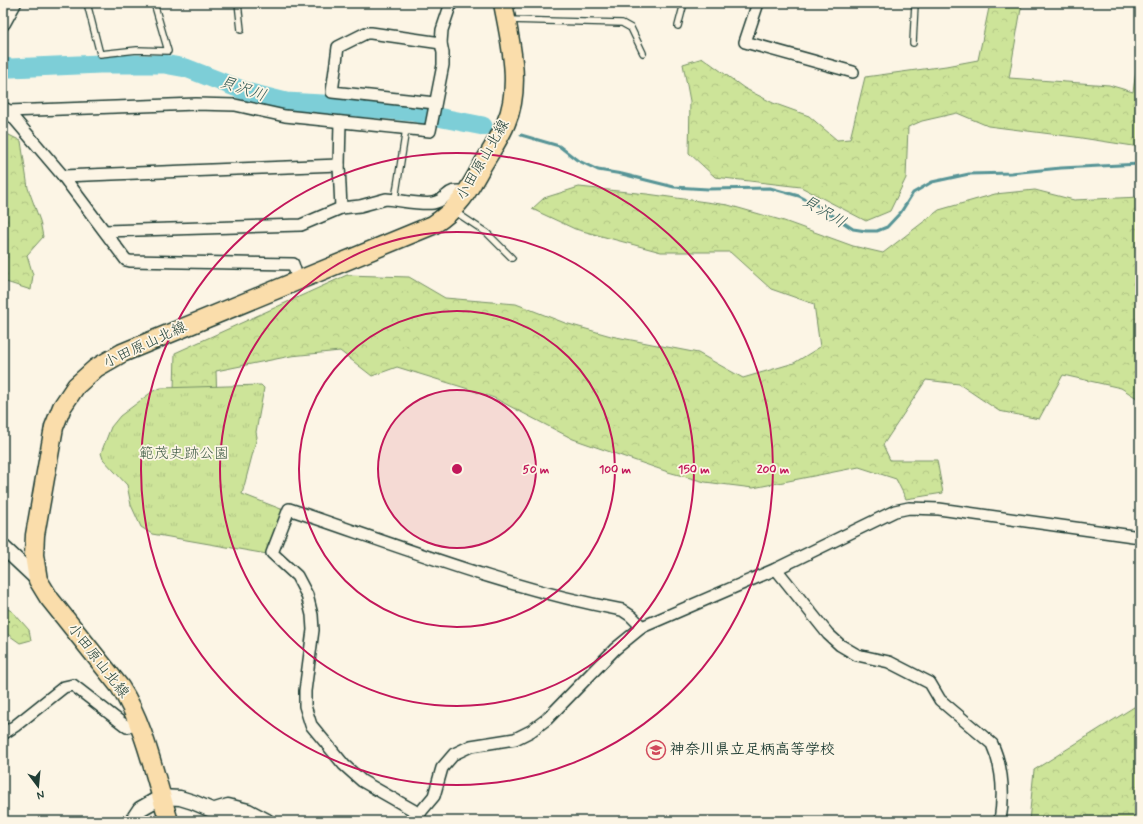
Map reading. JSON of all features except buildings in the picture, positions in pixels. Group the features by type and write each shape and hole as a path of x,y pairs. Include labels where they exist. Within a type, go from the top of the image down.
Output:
{"main road":[{"name":"小田原山北線","path":"169,821 152,763 138,721 129,700 49,598 38,580 34,555 35,535 54,427 62,407 76,386 96,368 122,353 433,225 454,210 468,192 506,123 512,104 514,70 505,12"}],"street":[{"path":"3,23 14,3"},
{"path":"6,109 212,104 235,105 285,116 430,131 443,65 441,43 442,30 451,3"},
{"path":"758,3 745,42 853,72"},
{"path":"435,103 332,92 338,47 366,33 441,43"},
{"path":"6,109 63,176 126,260 130,262 293,264 298,280"},
{"path":"340,122 339,165 341,208"},
{"path":"63,176 339,165"},
{"path":"105,231 301,225 341,208 360,206 386,199 435,203 451,191 457,190 468,192"},
{"path":"642,627 631,616 622,610 535,590 289,509 272,553 297,576 307,595 312,615 313,630 305,691 305,706 311,725 344,765 362,781 416,817 434,796 442,768 454,754 472,746 515,738 532,731 547,719 615,649 642,627 776,569 896,510 909,508 939,509 1140,537"},
{"path":"3,547 38,580"},
{"path":"776,569 828,634 840,645 856,655 889,662 930,683 940,700 992,744 996,754 1003,793 1000,821"},
{"path":"3,734 64,687 74,685 127,728 138,721"},
{"path":"132,821 140,810 161,797 180,798 215,810 237,821"},
{"path":"215,810 228,806 248,812 267,821"}],"lane":[{"path":"87,3 100,54 137,50 168,51 154,3"},
{"path":"238,3 241,30"},
{"path":"678,26 683,7 682,3"},
{"path":"913,43 914,3"},
{"path":"505,12 622,22 631,28 643,53"},
{"path":"395,200 406,129"},
{"path":"454,210 487,233 512,258"}],"green space":[{"path":"990,3 1022,3 1009,78 1109,85 1133,92 1140,44 1140,147 988,126 957,113 922,121 908,127 906,178 890,211 866,221 801,187 715,177 689,153 690,101 683,64 703,58 744,88 773,103 809,116 837,140 850,139 865,77 978,60"},
{"path":"5,133 21,141 28,188 40,221 43,237 27,255 33,275 31,290 3,281 3,134"},
{"path":"579,187 647,194 728,205 784,221 853,246 883,253 939,210 995,194 1035,190 1074,200 1140,197 1140,400 1121,388 1063,375 1039,419 999,411 959,384 926,380 883,445 890,460 937,460 943,493 906,499 896,479 859,467 753,488 705,482 668,472 573,439 494,398 462,387 397,367 372,376 340,351 291,356 216,371 217,402 174,389 175,353 347,275 409,277 445,298 516,304 565,323 611,336 698,353 743,378 794,363 820,347 814,304 771,289 730,252 661,252 575,229 532,209 544,198"},
{"name":"範茂史跡公園","path":"261,385 264,388 256,432 257,437 242,494 281,509 283,514 267,554 152,534 141,527 131,505 127,485 103,459 101,453 111,427 120,416 153,391 161,388"},
{"path":"3,606 13,612 29,630 31,640 20,643 3,631"},
{"path":"1140,702 1140,821 1029,821 1034,770"}],"waterway":[{"name":"貝沢川","path":"3,67 164,64 186,68 250,93 286,102 412,112 483,126"},
{"name":"貝沢川","path":"521,135 559,146 577,160 598,170 622,174 674,187 708,189 770,188 799,196 820,207 853,229 866,231 877,231 887,227 901,212 913,193 932,182 969,174 1011,173 1061,168 1140,164"}],"place":[{"name":"神奈川県立足柄高等学校","path":"656,750"}]}
